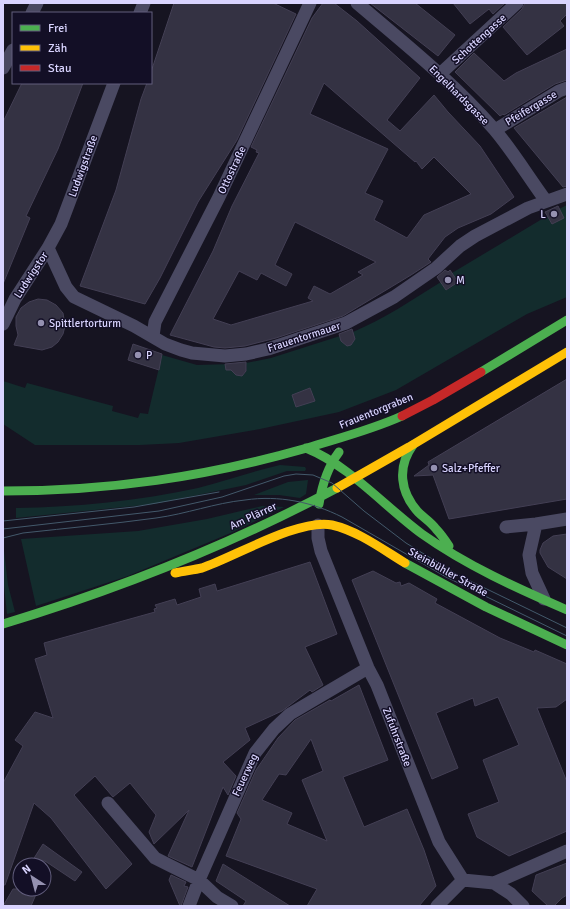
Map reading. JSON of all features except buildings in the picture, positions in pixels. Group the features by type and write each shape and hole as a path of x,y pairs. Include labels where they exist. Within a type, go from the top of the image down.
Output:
{"main road":[{"name":"Frauentorgraben","path":"5,490 86,489 176,478 247,464 356,434 399,417 426,404 567,320"},
{"path":"414,444 567,352"},
{"path":"318,525 320,497 332,461 356,434"},
{"name":"Am Plärrer","path":"3,624 94,596 207,551 320,497 414,444"},
{"name":"Steinbühler Straße","path":"414,444 407,451 402,463 402,479 405,490 416,509 433,525 457,556"},
{"name":"Steinbühler Straße","path":"306,448 332,461 355,478 405,520 430,539 457,556 567,610"},
{"name":"Am Plärrer","path":"130,582 201,568 298,528 318,525"},
{"name":"Steinbühler Straße","path":"318,525 341,527 350,531 486,607 567,645"}],"street":[{"name":"Ottostraße","path":"153,336 155,322 219,197 310,3"},
{"name":"Engelhardsgasse","path":"357,3 440,74 495,130 546,201"},
{"name":"Schottengasse","path":"440,74 517,3"},
{"path":"3,68 12,52"},
{"name":"Ludwigstraße","path":"48,248 61,224 114,84"},
{"name":"Pfeifergasse","path":"495,130 559,91 567,88"},
{"name":"Frauentormauer","path":"48,248 66,287 74,297 134,326 153,336 164,344 186,352 225,356 246,354 268,349 346,323 394,297 436,268 460,246 475,236 528,208 567,194"},
{"name":"Ludwigstor","path":"3,324 15,300 48,248"},
{"path":"506,527 567,519"},
{"path":"536,524 529,555 532,573 544,599"},
{"name":"Zufuhrstraße","path":"318,525 318,538 321,551 368,668 377,685 439,842 463,880"},
{"name":"Feuerweg","path":"189,906 255,753 261,744 290,714 368,668"},
{"path":"108,803 155,858 199,880 217,897 232,906"},
{"path":"494,883 567,851"},
{"path":"437,906 463,880 494,883 511,894 523,906"}],"green space":[{"path":"567,205 567,297 527,314 396,390 339,412 260,429 179,443 140,445 35,445 3,424 3,381 25,388 27,383 113,406 112,411 138,418 140,413 148,414 162,355 197,365 233,364 234,373 239,376 245,373 246,363 271,358 340,336 346,345 351,345 355,339 353,332 387,315 441,282 447,290 458,282 452,273 547,216 552,224 564,218 559,209"},
{"path":"280,465 305,467 306,469 305,471 287,471 246,485 154,504 16,518 16,508 85,505 175,493"},
{"path":"308,480 306,494 300,498 279,495 254,495 288,482"},
{"path":"262,506 284,507 233,532 128,576 36,606 21,539 138,531 207,519"},
{"path":"3,542 8,585 15,612 7,614 3,577"}],"tram line":[{"path":"3,529 159,511 222,497 284,476 296,474 313,475 332,483 364,511 406,543 460,576 567,628"},
{"path":"3,521 134,507 219,492"},
{"path":"3,538 23,533 156,518 245,500 270,498 295,501 319,507 342,517 446,577 567,636"}],"traffic: fast":[{"path":"481,372 567,320"},
{"path":"3,491 119,485 194,474 231,467 307,448 367,430 402,416"},
{"path":"413,445 404,462 404,488 407,496 418,512 430,522 449,546"},
{"path":"306,448 337,465 352,476 408,523 439,546 493,576 567,610"},
{"path":"319,504 326,477 331,464 339,452"},
{"path":"3,624 131,581 215,547 297,509 337,488"},
{"path":"405,563 486,607 567,645"}],"traffic: slow":[{"path":"337,488 409,447 567,352"},
{"path":"175,573 202,568 285,533 319,524 332,525 351,532 370,541 405,563"}],"traffic: jam":[{"path":"402,416 481,372"}],"place":[{"name":"L","path":"554,214"},
{"name":"M","path":"448,280"},
{"name":"Spittlertorturm","path":"41,323"},
{"name":"P","path":"138,355"},
{"name":"Salz+Pfeffer","path":"434,468"}]}
